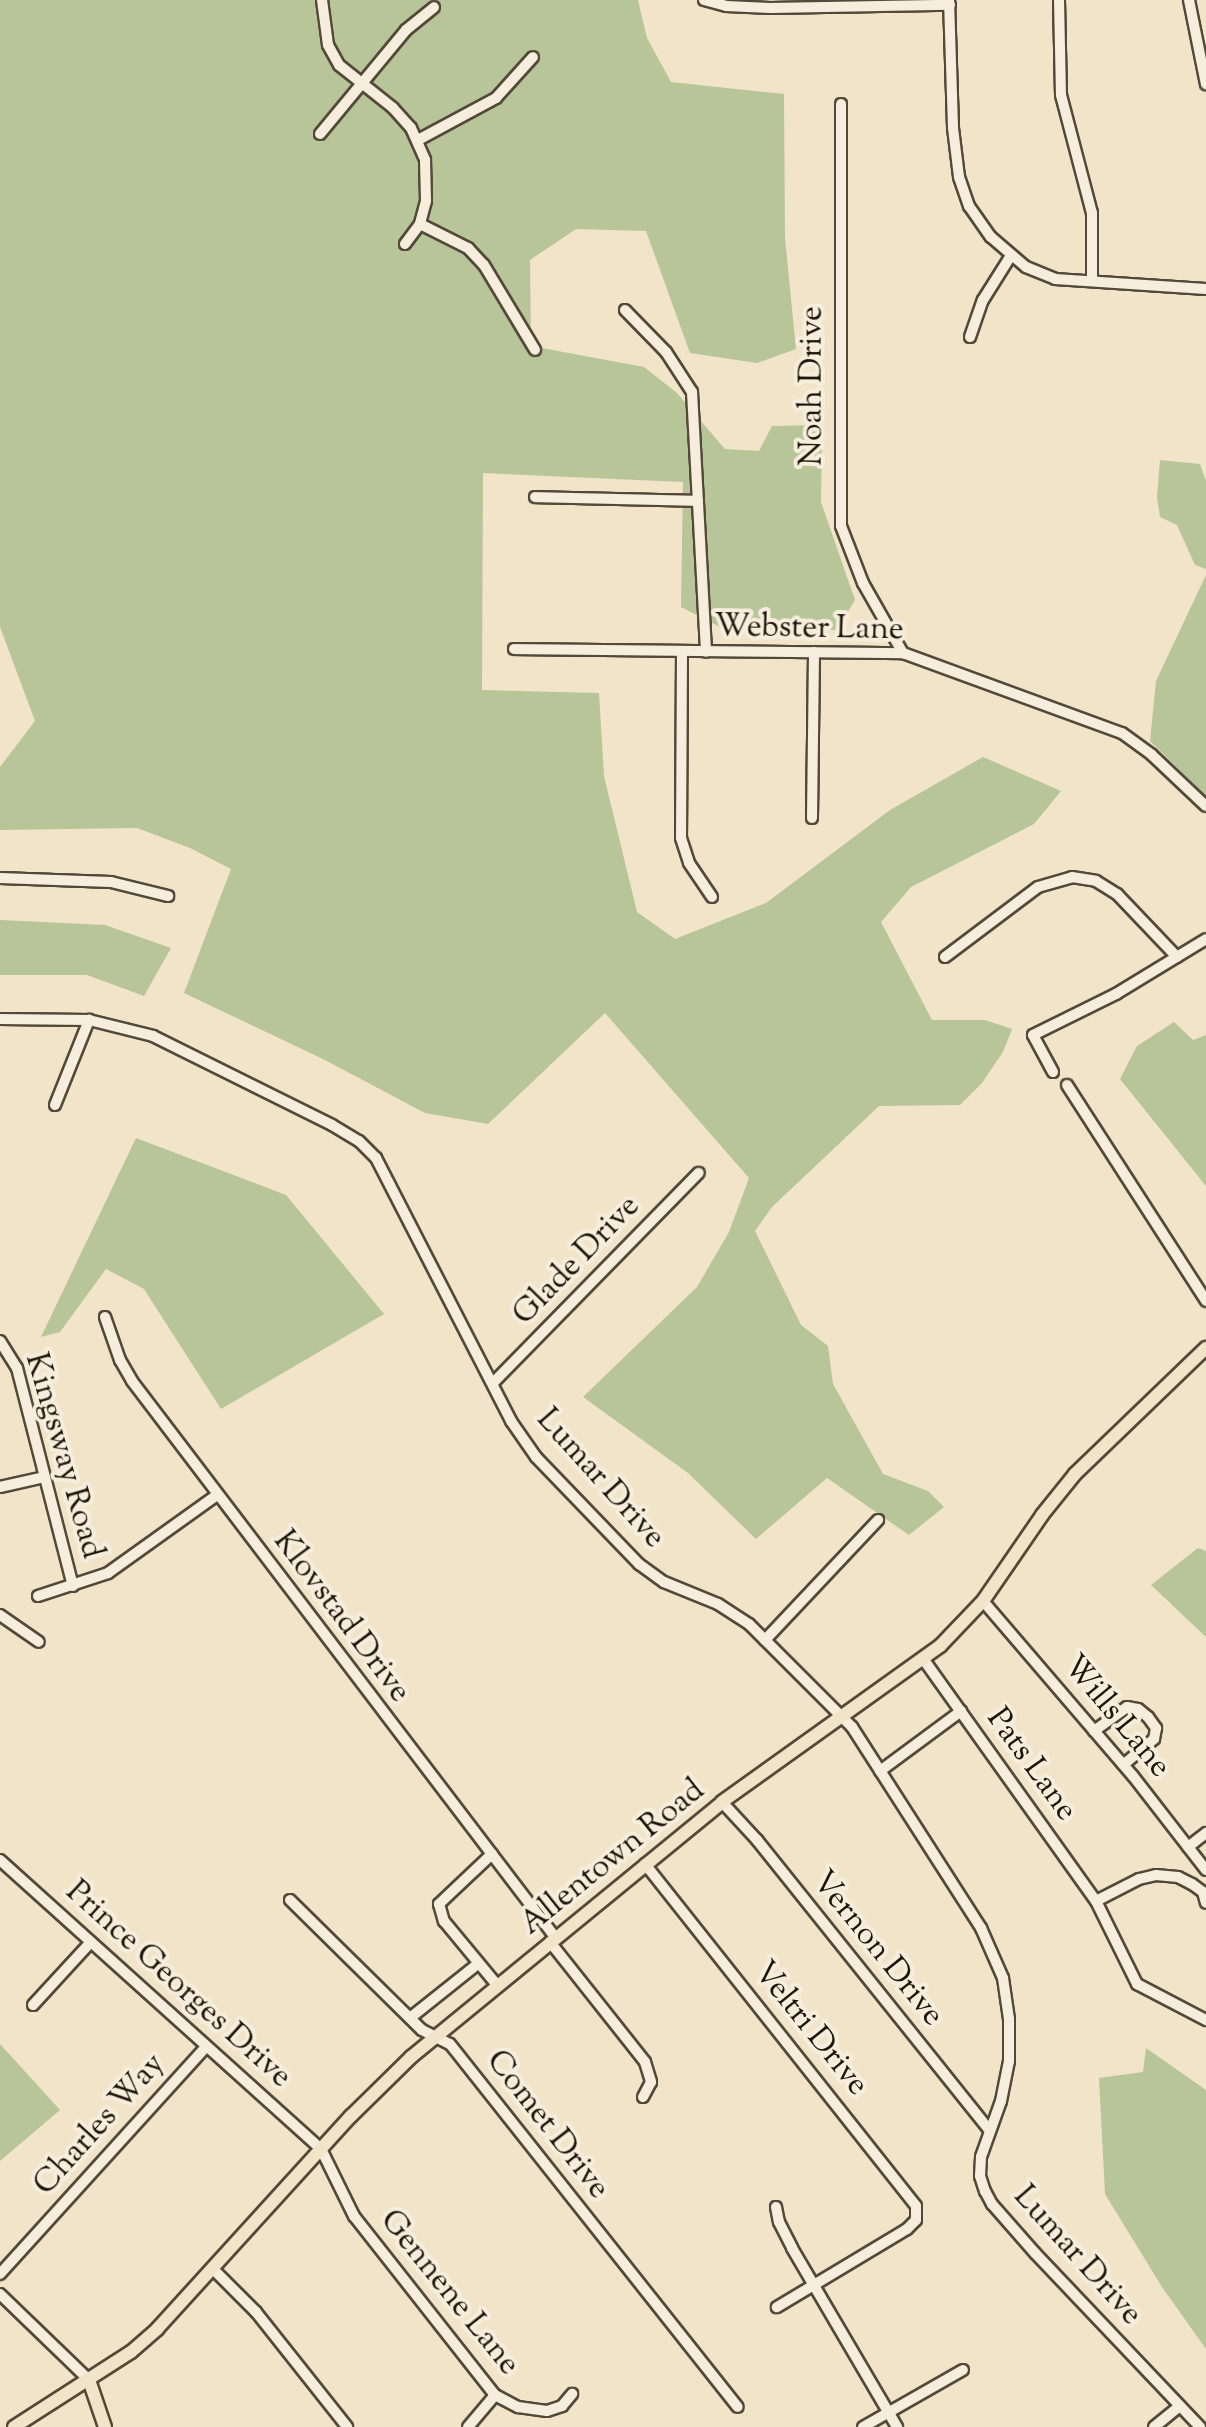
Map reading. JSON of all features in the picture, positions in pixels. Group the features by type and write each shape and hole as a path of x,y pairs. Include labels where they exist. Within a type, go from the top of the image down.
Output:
{"main road":[{"name":"Allentown Road","path":"14,2427 89,2380 159,2327 388,2077 435,2037 722,1802 924,1660 983,1601 1042,1515 1075,1474 1206,1348"},
{"path":"89,2380 105,2427"}],"street":[{"path":"322,0 328,45 339,65 393,108 418,140 428,180 420,224 405,244"},
{"path":"704,0 726,6 950,3 953,128 959,177 974,215 1010,257 1055,279 1206,289"},
{"path":"1059,0 1061,95 1092,213 1092,281"},
{"path":"1189,0 1206,84"},
{"path":"320,134 406,30 434,7"},
{"path":"418,140 496,98 533,57"},
{"name":"Noah Drive","path":"841,104 841,526 852,560 903,653"},
{"path":"420,224 468,248 484,265 535,350"},
{"path":"970,337 988,290 1010,257"},
{"path":"625,310 666,352 692,392 706,652"},
{"path":"535,497 698,501"},
{"name":"Webster Lane","path":"514,649 903,653 1122,733 1152,755 1206,806"},
{"path":"682,652 681,838 689,863 712,897"},
{"path":"812,818 814,652"},
{"path":"945,957 1038,887 1072,877 1096,881 1117,894 1177,957"},
{"path":"0,878 111,882 168,896"},
{"path":"1053,1072 1033,1035 1105,1000 1206,939"},
{"name":"Lumar Drive","path":"0,1019 89,1020 121,1025 177,1046 359,1141 382,1167 528,1447 639,1564 664,1582 736,1615 765,1640 842,1716 880,1771 962,1898 999,1966 1006,1995 1010,2048 1001,2101 989,2130 980,2176 992,2204 1200,2427"},
{"path":"55,1105 89,1020"},
{"path":"1067,1085 1206,1301"},
{"name":"Glade Drive","path":"493,1383 699,1173"},
{"name":"Klovstad Drive","path":"105,1317 120,1360 132,1381 492,1854 645,2062 651,2082 643,2097"},
{"name":"Kingsway Road","path":"0,1341 17,1368 73,1586"},
{"path":"0,1487 44,1477"},
{"path":"38,1596 73,1586 118,1567 217,1495"},
{"path":"765,1640 878,1520"},
{"name":"Wills Lane","path":"983,1601 1123,1765 1206,1870"},
{"path":"0,1615 39,1642"},
{"name":"Pats Lane","path":"924,1660 1096,1901 1137,1984 1206,2020"},
{"path":"1094,1731 1127,1707 1138,1709 1148,1717 1156,1728 1154,1739 1123,1765"},
{"path":"880,1771 961,1711"},
{"name":"Vernon Drive","path":"722,1802 757,1840 989,2130"},
{"path":"1188,1847 1206,1833"},
{"path":"492,1854 439,1904 444,1921 497,1985"},
{"name":"Prince Georges Drive","path":"0,1860 321,2149"},
{"name":"Veltri Drive","path":"645,1864 915,2204 917,2217 907,2229 813,2284"},
{"path":"1096,1901 1139,1879 1156,1875 1178,1877 1192,1884 1203,1892 1206,1903"},
{"name":"Comet Drive","path":"290,1900 410,2018 450,2044 738,2407"},
{"path":"33,2005 90,1943"},
{"path":"410,2018 479,1963"},
{"name":"Charles Way","path":"0,2274 206,2047"},
{"name":"Gennene Lane","path":"321,2149 354,2216 495,2395 518,2407 547,2411 562,2406 572,2394"},
{"path":"776,2207 779,2222 813,2284 897,2427"},
{"path":"213,2269 256,2312 347,2427"},
{"path":"777,2307 813,2284"},
{"path":"0,2294 89,2380"},
{"path":"863,2427 963,2370"},
{"path":"468,2427 495,2395"},
{"path":"1154,2427 1180,2406"}],"green space":[{"path":"0,0 638,0 647,38 671,82 784,94 785,238 796,349 757,363 690,353 646,231 576,229 530,260 531,346 644,367 677,393 725,449 759,451 772,426 822,425 821,502 855,600 837,630 724,629 681,607 683,482 483,473 482,690 599,693 604,776 637,912 675,939 766,903 890,810 983,757 1061,791 1034,824 911,887 881,922 932,1020 985,1020 1012,1029 1003,1052 982,1083 960,1105 879,1106 772,1207 755,1231 801,1325 828,1346 833,1384 883,1474 928,1491 944,1507 909,1535 827,1478 756,1539 688,1473 583,1397 697,1287 729,1232 749,1178 605,1013 488,1124 425,1113 323,1059 184,993 231,869 190,848 137,828 0,830 0,767 35,721 0,627"},
{"path":"1160,460 1200,464 1206,481 1206,569 1195,565 1177,525 1160,517 1157,497"},
{"path":"1206,575 1206,796 1150,741 1156,681"},
{"path":"0,920 105,925 171,948 144,996 87,975 0,975"},
{"path":"1174,1022 1193,1040 1206,1035 1206,1186 1120,1079 1137,1046"},
{"path":"136,1138 286,1195 384,1314 221,1409 144,1289 106,1269 60,1332 41,1337"},
{"path":"1198,1548 1206,1551 1206,1637 1151,1585"},
{"path":"0,2044 60,2110 0,2161"},
{"path":"1146,2048 1206,2090 1206,2349 1162,2287 1105,2194 1099,2078 1143,2072"}]}
